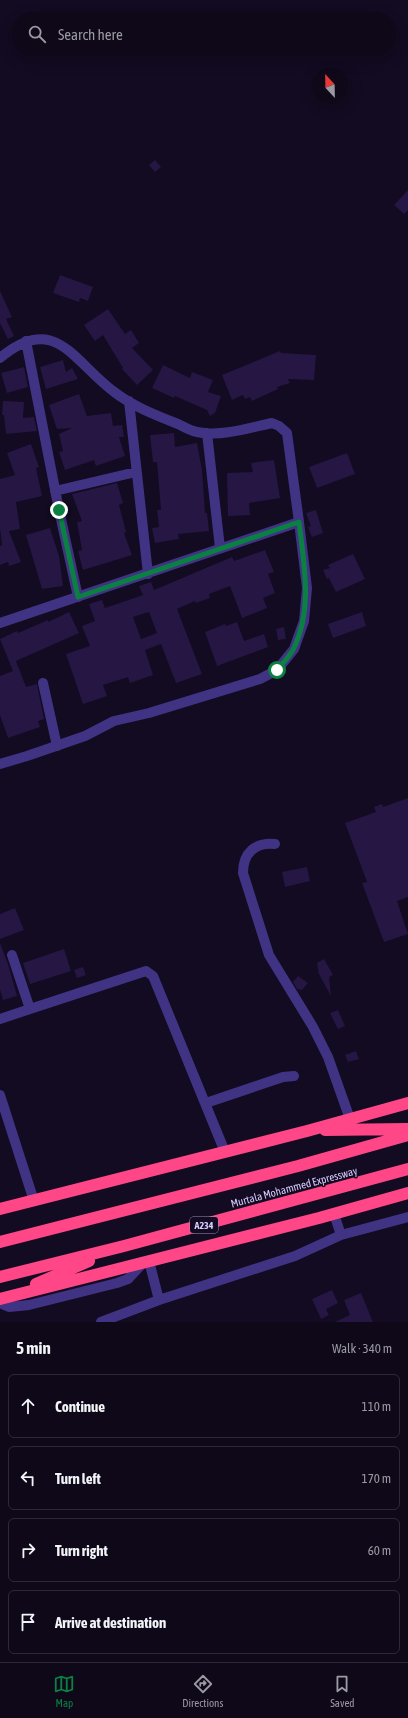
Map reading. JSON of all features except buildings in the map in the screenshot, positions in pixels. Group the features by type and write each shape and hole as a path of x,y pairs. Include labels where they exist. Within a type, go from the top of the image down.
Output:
{"highway":[{"path":"0,1209 307,1131 408,1103"},
{"path":"307,1131 408,1129"},
{"name":"Murtala Mohammed Expressway","path":"0,1242 291,1168 408,1135"},
{"name":"Murtala Mohammed Expressway","path":"0,1277 124,1246 408,1169"},
{"path":"0,1299 408,1194"},
{"path":"0,1299 124,1246"}],"street":[{"path":"0,358 12,348 26,342 41,339 57,343 72,352 112,390 128,401 157,416 197,432 218,433 272,423 279,426 287,433 307,588 304,620 294,649 277,670 260,678 149,713 114,721 85,736 0,764"},
{"path":"26,342 55,491 78,597"},
{"path":"128,401 148,574"},
{"path":"207,432 220,548"},
{"path":"55,491 136,472"},
{"path":"0,623 299,522"},
{"path":"43,683 58,746"},
{"path":"275,844 268,843 252,849 246,856 243,863 243,873 269,955 313,1027 328,1057 350,1119"},
{"path":"12,955 30,1008"},
{"path":"0,1019 30,1008 146,972 153,976 225,1152"},
{"path":"206,1103 283,1077 294,1076"},
{"path":"0,1095 34,1201"},
{"path":"334,1214 341,1235"},
{"path":"101,1322 159,1300 295,1256 341,1235 408,1217"},
{"path":"0,1303 9,1307 29,1305 117,1283 128,1279 146,1262 159,1300"}],"route":[{"path":"59,510 78,597 299,522 307,588 304,620 294,649 277,670"}]}
